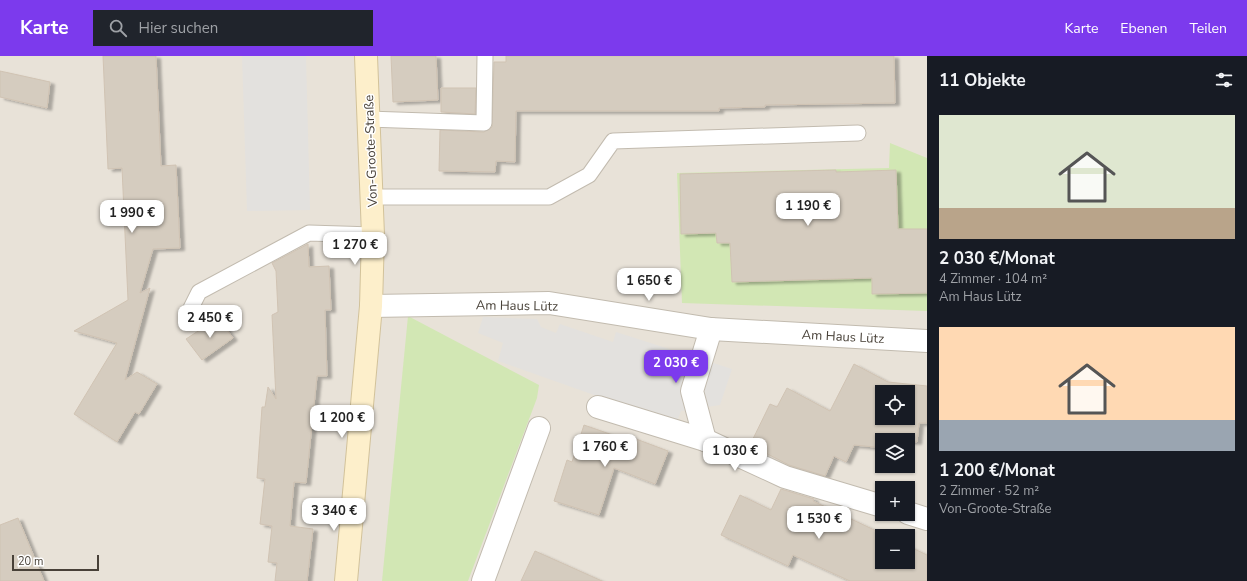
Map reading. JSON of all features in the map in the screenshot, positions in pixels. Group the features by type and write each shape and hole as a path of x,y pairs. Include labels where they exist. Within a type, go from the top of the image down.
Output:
{"street":[{"name":"Von-Groote-Straße","path":"346,581 370,306 373,234 366,56"},
{"name":"Am Haus Lütz","path":"370,306 548,304 710,329 927,341"},
{"path":"705,440 692,391 710,329"},
{"path":"598,407 705,440 785,476 875,504"},
{"path":"483,581 539,428"},
{"path":"915,515 927,519"}],"lane":[{"path":"368,119 484,123 484,56"},
{"path":"371,197 549,197 589,175 613,140 858,133"},
{"path":"194,319 189,312 199,292 309,233 373,234"}],"shaded area":[{"path":"0,56 927,56 927,581 0,581"},
{"path":"242,56 306,56 310,210 247,211"},
{"path":"483,317 537,319 541,327 556,333 560,324 613,342 616,332 732,369 720,405 681,411 676,424 498,361 503,343 478,333"}],"green space":[{"path":"890,143 927,158 927,311 682,303 677,173 889,168"},
{"path":"408,316 539,385 537,398 468,581 382,581"}],"building":[{"path":"103,56 156,56 161,166 176,165 180,248 153,249 140,293 150,288 125,380 137,372 157,384 139,414 135,412 117,442 74,414 117,343 74,331 128,300 122,168 108,169"},
{"path":"391,56 436,56 438,100 393,102"},
{"path":"506,56 894,56 895,103 765,105 765,107 719,108 719,111 516,111 515,162 496,161 495,172 439,171 440,130 484,132 492,127 494,62 506,62"},
{"path":"0,71 50,82 47,108 0,97"},
{"path":"441,88 476,88 475,114 441,112"},
{"path":"836,170 836,172 896,170 898,229 927,229 927,293 872,294 872,278 732,282 730,243 717,243 716,233 681,234 680,174"},
{"path":"308,244 309,267 329,266 331,310 325,310 327,376 317,376 306,483 294,482 290,526 313,529 307,581 275,581 277,563 268,562 272,526 260,524 265,479 257,478 262,407 265,407 268,387 276,399 272,315 278,312 276,271 272,263"},
{"path":"218,318 233,338 202,360 186,339"},
{"path":"854,364 888,382 927,386 927,423 919,423 917,442 915,442 915,433 875,433 875,447 854,445 846,462 834,456 825,476 789,465 750,445 770,404 777,407 787,388 830,411"},
{"path":"584,425 627,440 628,436 668,451 655,484 614,468 599,515 554,501 567,460 572,462"},
{"path":"781,489 814,499 813,501 875,530 875,569 915,569 915,549 927,555 927,581 850,581 793,555 788,566 721,535 740,495 771,510"},
{"path":"18,518 44,581 0,581 0,525"},
{"path":"535,551 602,581 521,581"}]}
